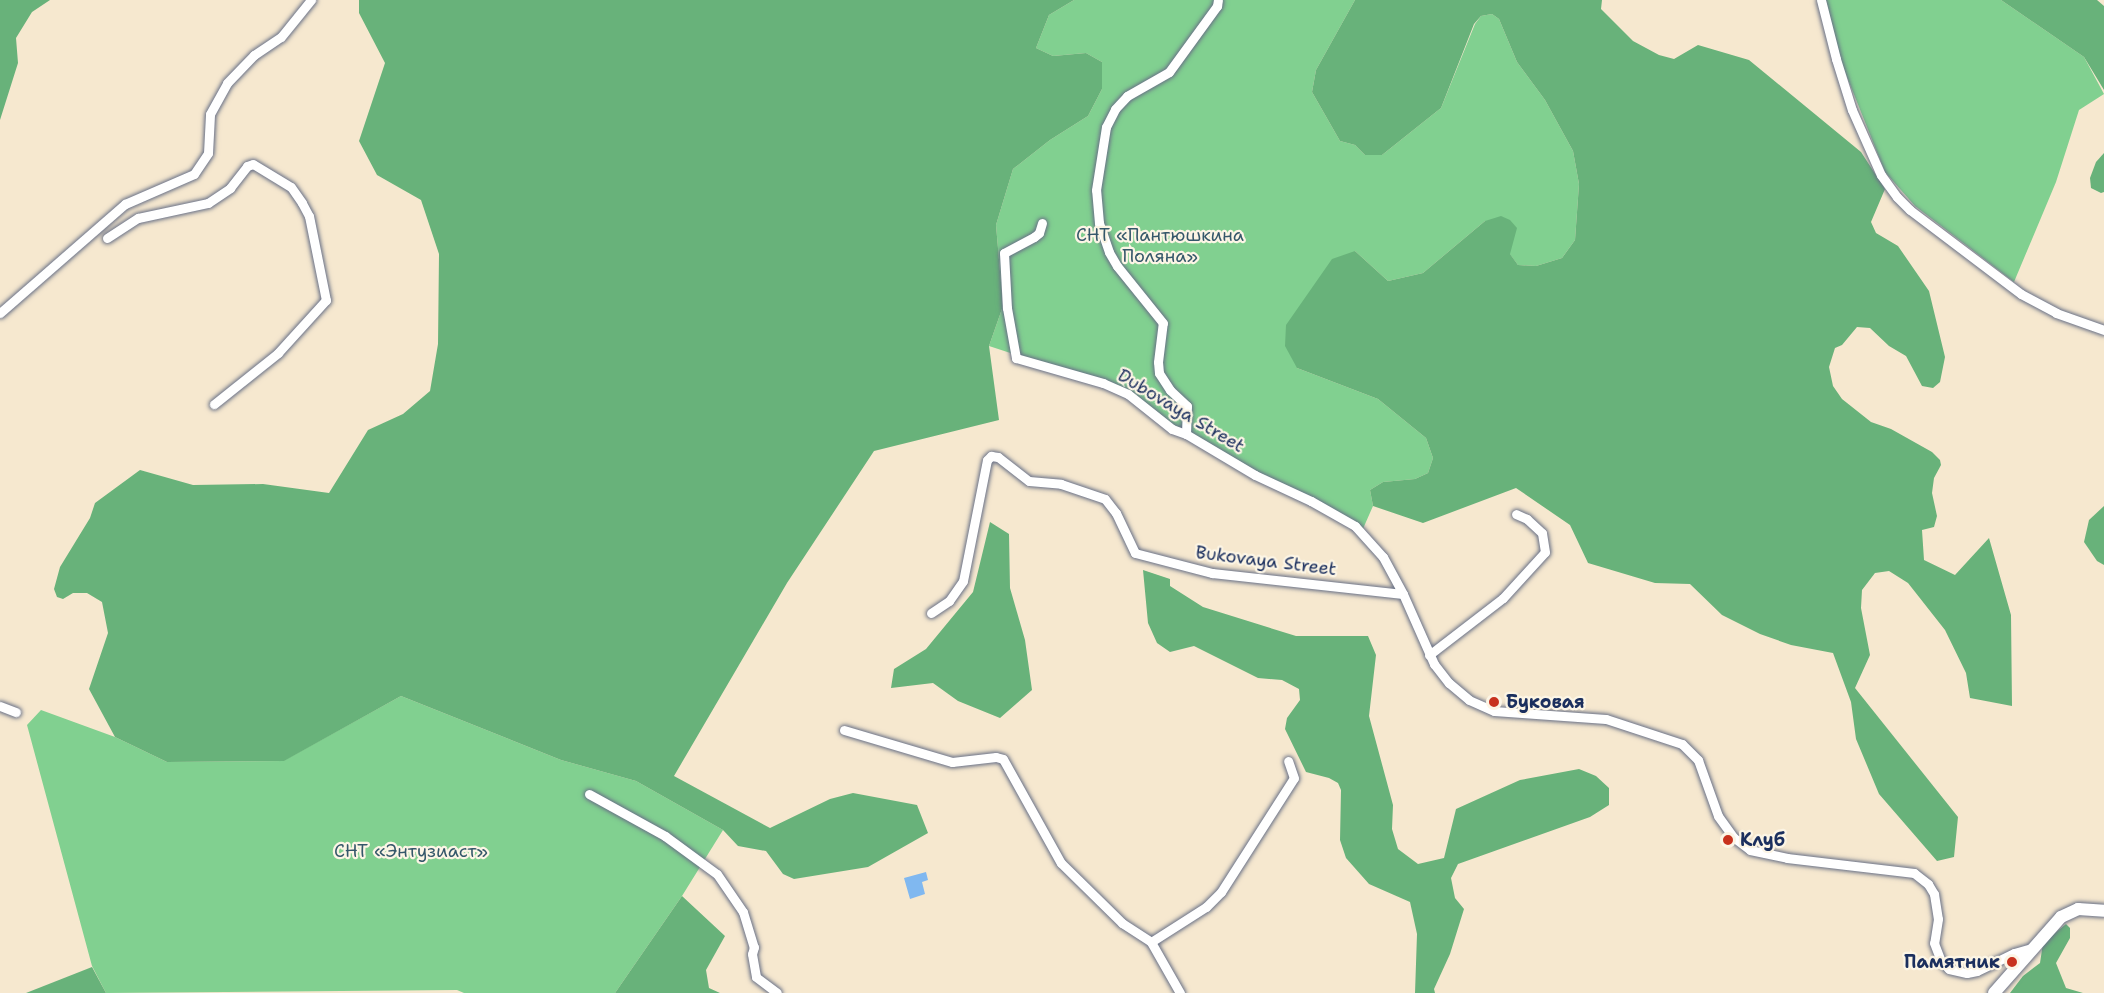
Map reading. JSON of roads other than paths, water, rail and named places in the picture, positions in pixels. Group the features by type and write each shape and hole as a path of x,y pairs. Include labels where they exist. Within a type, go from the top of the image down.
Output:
{"street":[{"path":"0,313 125,204 194,174 208,153 210,114 227,83 254,55 281,37 311,0"},
{"name":"Dubovaya Street","path":"1186,434 1187,406 1170,390 1159,373 1158,362 1163,323 1117,266 1099,223 1096,190 1106,127 1115,109 1127,96 1158,81 1179,60 1218,0"},
{"path":"1821,0 1852,110 1881,175 1897,197 1910,210 2021,294 2056,313 2104,330"},
{"path":"107,238 138,218 208,203 230,188 248,166 253,164 291,187 302,203 309,216 326,300 278,353 214,404"},
{"name":"Dubovaya Street","path":"1042,223 1039,233 1034,237 1004,253 1006,308 1016,358 1103,382 1128,394 1165,424 1255,475 1311,501 1355,526 1383,557 1403,594"},
{"name":"Bukovaya Street","path":"931,613 949,601 963,580 973,541 987,460 991,456 998,457 1029,481 1061,484 1105,499 1116,513 1135,554 1212,573 1403,594"},
{"path":"1429,655 1503,598 1545,552 1542,533 1527,519 1516,514"},
{"path":"1403,594 1429,655 1459,692 1484,708 1515,713 1606,719 1682,744 1698,760 1718,816 1733,837 1750,850 1787,858 1914,873 1928,884 1934,894 1938,919 1934,943 1941,961 1949,969 1967,973 1977,971 2014,953 2032,948"},
{"path":"0,706 16,712"},
{"path":"844,730 952,762 996,756 1003,759 1062,863 1122,923 1151,942 1180,993"},
{"path":"1151,942 1206,907 1221,892 1294,778 1288,761"},
{"path":"589,794 665,836 717,874 743,912 754,947 752,954 756,977 777,993"},
{"path":"1994,993 2001,988 2050,926 2069,912 2088,908 2104,911"}],"water":[{"path":"926,872 928,880 922,882 925,894 910,899 904,878"}],"place":[{"name":"Буковая","path":"1494,702"},
{"name":"Клуб","path":"1728,840"},
{"name":"Памятник","path":"2012,962"}],"park label":[{"name":"СНТ «Пантюшкина Поляна»","path":"1160,246"},
{"name":"СНТ «Энтузиаст»","path":"411,851"}]}
